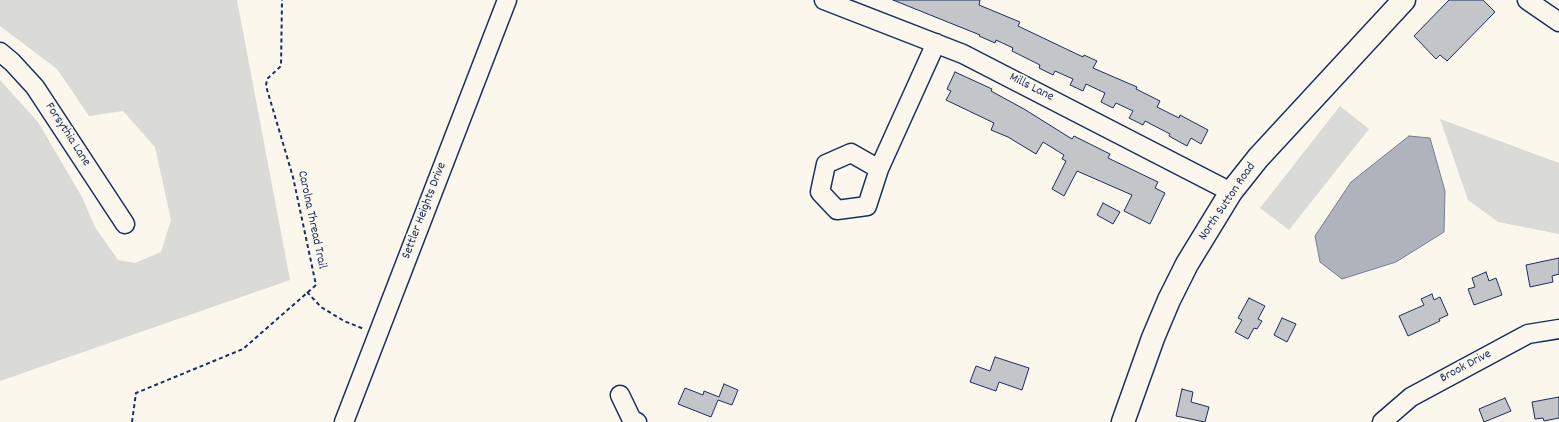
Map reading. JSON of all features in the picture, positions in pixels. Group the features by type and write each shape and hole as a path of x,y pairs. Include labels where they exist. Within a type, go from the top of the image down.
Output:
{"main road":[{"name":"North Sutton Road","path":"1123,422 1152,338 1169,300 1187,264 1232,192 1258,158 1404,0"}],"street":[{"name":"Settler Heights Drive","path":"344,422 507,0"},
{"name":"Mills Lane","path":"824,0 963,54 1232,192"},
{"path":"1527,0 1559,22"},
{"path":"879,169 936,43"},
{"name":"Forsythia Lane","path":"0,52 12,62 35,87 125,224"},
{"name":"Brook Drive","path":"1382,422 1411,396 1528,334 1559,329"},
{"path":"620,395 632,420 637,422"}],"path":[{"name":"Carolna Thread Trail","path":"132,422 136,393 243,348 316,285 293,177 266,86 266,82 270,75 281,66 282,0"},
{"path":"307,292 316,303 344,321 378,335"}],"shaded area":[{"path":"0,0 237,0 290,280 0,381 0,80 38,122 82,197 95,227 118,260 135,263 161,252 171,220 155,147 123,111 89,116 57,69 0,26"},
{"path":"1340,106 1369,129 1289,230 1260,208"},
{"path":"1440,119 1559,163 1559,234 1498,222 1468,200"},
{"path":"1409,136 1430,138 1445,191 1444,232 1396,262 1342,279 1320,262 1315,236 1351,182"}],"building":[{"path":"893,0 980,0 979,5 1020,22 1018,26 1083,57 1084,55 1097,61 1093,68 1137,87 1136,89 1160,101 1157,107 1179,118 1180,115 1208,130 1201,144 1191,138 1187,146 1169,136 1170,134 1145,121 1143,125 1129,118 1133,111 1116,103 1113,108 1101,102 1105,93 1086,84 1083,91 1070,85 1073,79 1055,71 1053,75 1039,68 1040,65 1012,51 1013,48 996,40 995,43 979,36 980,35"},
{"path":"1449,0 1483,0 1495,12 1447,61 1440,55 1436,59 1414,36"},
{"path":"955,72 992,89 991,91 1024,109 1072,139 1074,136 1110,154 1108,158 1158,182 1155,188 1165,193 1150,224 1124,211 1132,195 1077,171 1064,196 1052,189 1066,161 1062,159 1064,155 1043,142 1036,154 1008,137 991,130 994,123 946,100 951,91 947,89"},
{"path":"1103,203 1120,212 1113,224 1097,215"},
{"path":"1559,258 1559,274 1552,276 1553,282 1530,287 1526,265"},
{"path":"1486,272 1489,281 1496,278 1502,295 1474,305 1468,289 1475,287 1472,278"},
{"path":"1432,294 1434,300 1440,297 1448,315 1439,319 1440,321 1408,336 1399,316 1424,305 1421,299"},
{"path":"1249,298 1265,306 1258,319 1262,321 1257,329 1254,328 1248,339 1235,332 1242,320 1238,318"},
{"path":"1282,318 1296,324 1287,342 1274,335"},
{"path":"995,357 1029,368 1022,390 999,382 996,391 970,382 976,366 990,371"},
{"path":"724,384 738,390 732,405 718,400 711,417 678,404 685,388 703,395 704,391 719,397"},
{"path":"1182,389 1193,392 1191,402 1209,407 1205,422 1176,416"},
{"path":"1559,397 1559,418 1544,421 1543,418 1535,419 1532,402"},
{"path":"1505,398 1511,411 1484,422 1479,409"}]}
